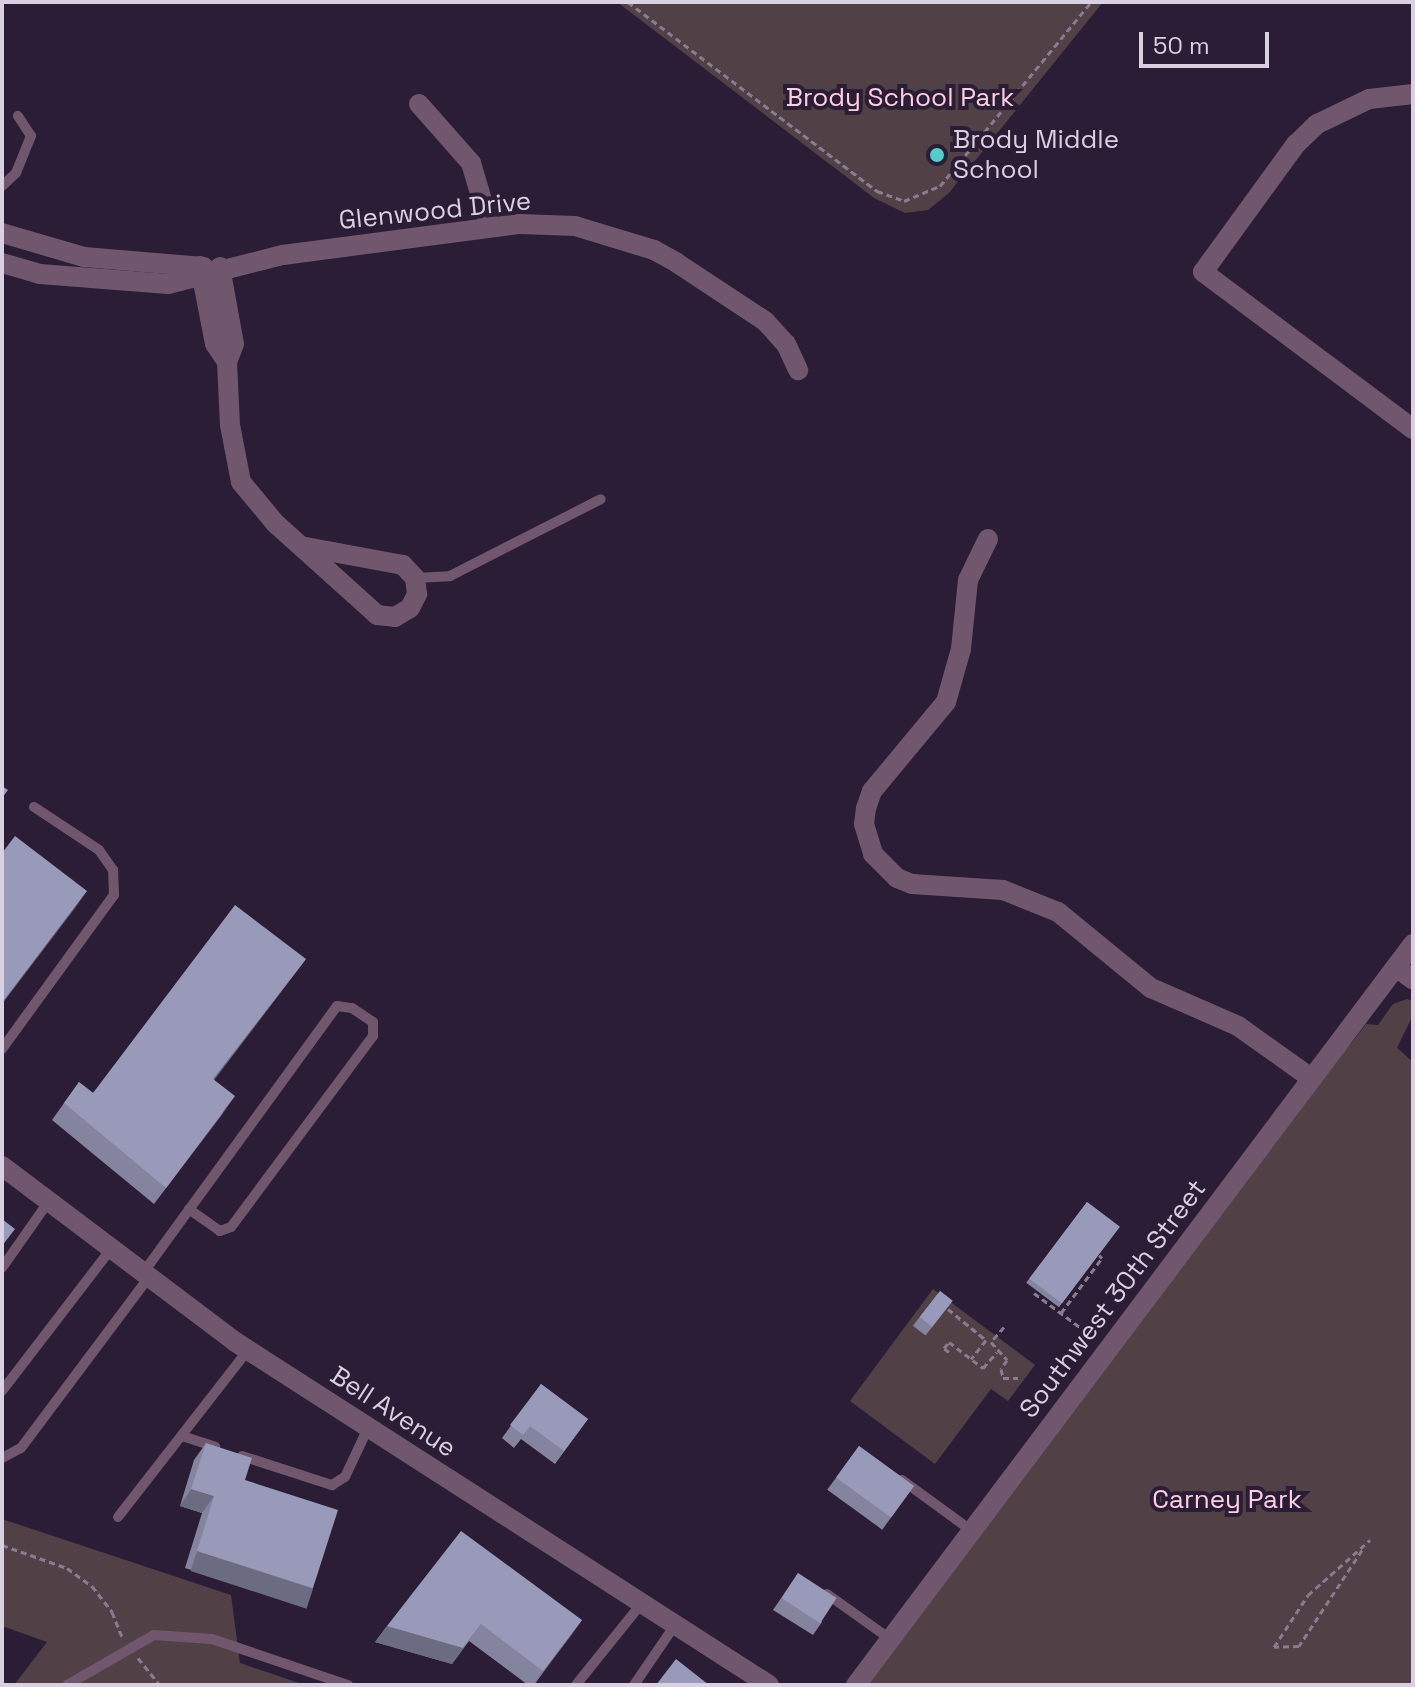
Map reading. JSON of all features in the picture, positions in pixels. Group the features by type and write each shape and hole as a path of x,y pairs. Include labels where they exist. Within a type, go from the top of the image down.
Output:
{"street":[{"path":"1413,94 1369,99 1317,124 1296,144 1203,272 1413,429"},
{"path":"419,104 471,163 490,227"},
{"name":"Glenwood Drive","path":"2,263 51,276 168,284 208,269 490,227 575,226 654,250 765,321 786,344 798,370"},
{"name":"Glenwood Drive","path":"2,233 84,257 208,269"},
{"path":"208,269 234,344 227,362 233,456 241,482 275,523 306,547 330,576 377,615 395,617 410,608 417,594 415,578 403,565 306,547"},
{"path":"988,539 968,580 956,675 946,702 872,791 864,824 873,854 897,878 912,884 1003,890 1058,912 1151,988 1238,1026 1311,1078"},
{"name":"Southwest 30th Street","path":"856,1685 1413,944"},
{"path":"1396,967 1413,980"},
{"name":"Bell Avenue","path":"2,1166 248,1350 769,1685"}],"lane":[{"path":"2,186 16,173 31,136 18,116"},
{"path":"415,578 450,576 601,499"},
{"path":"2,1049 114,895 113,870 99,850 34,807"},
{"path":"2,1458 21,1448 146,1275 189,1209 337,1006 352,1008 373,1022 373,1036 231,1227 220,1231 189,1209"},
{"path":"2,1268 49,1201"},
{"path":"2,1391 111,1249"},
{"path":"118,1517 248,1350"},
{"path":"182,1436 332,1485 345,1477 368,1428"},
{"path":"889,1471 972,1531"},
{"path":"827,1594 890,1639"},
{"path":"576,1685 642,1603"},
{"path":"634,1685 675,1625"},
{"path":"67,1685 129,1646 154,1635 212,1639 348,1685"}],"path":[{"path":"628,2 877,191 904,201 940,186 1091,2"},
{"path":"1061,1313 1102,1258 1099,1255"},
{"path":"1034,1293 1081,1328"},
{"path":"944,1307 1007,1360 1001,1369 1003,1378 1018,1378"},
{"path":"971,1359 1004,1327"},
{"path":"944,1348 949,1342 983,1368 997,1352"},
{"path":"939,1344 949,1352"},
{"path":"1362,1550 1326,1575 1274,1647 1299,1646 1370,1540"},
{"path":"2,1545 67,1568 92,1586 112,1612 129,1646 160,1685"}],"green space":[{"name":"Brody School Park","path":"617,2 1103,2 949,193 928,210 905,213 874,198"},
{"name":"Carney Park","path":"1407,999 1413,1001 1413,1015 1397,1048 1413,1062 1413,1685 863,1685 1342,1040 1350,1045 1366,1024 1378,1025 1393,1004"},
{"path":"933,1289 1035,1365 1008,1401 991,1389 935,1464 850,1401"},
{"path":"2,1519 231,1595 240,1663 305,1685 14,1685 47,1642 2,1626"}],"building":[{"path":"15,836 87,891 2,1003 2,853"},
{"path":"235,905 306,959 213,1079 235,1096 166,1188 64,1103 79,1082 93,1093"},
{"path":"1087,1202 1120,1227 1062,1303 1029,1279"},
{"path":"2,1219 15,1229 2,1246"},
{"path":"940,1291 953,1301 932,1327 920,1317"},
{"path":"541,1384 588,1419 564,1451 530,1426 523,1435 510,1425"},
{"path":"206,1443 252,1458 245,1480 338,1510 313,1588 197,1551 214,1496 191,1489"},
{"path":"859,1446 914,1486 891,1518 836,1478"},
{"path":"461,1531 582,1620 543,1671 481,1624 463,1648 387,1626"},
{"path":"798,1573 837,1598 820,1623 782,1598"},
{"path":"676,1659 709,1685 656,1685"}],"place":[{"name":"Brody Middle School","path":"937,155"}]}
